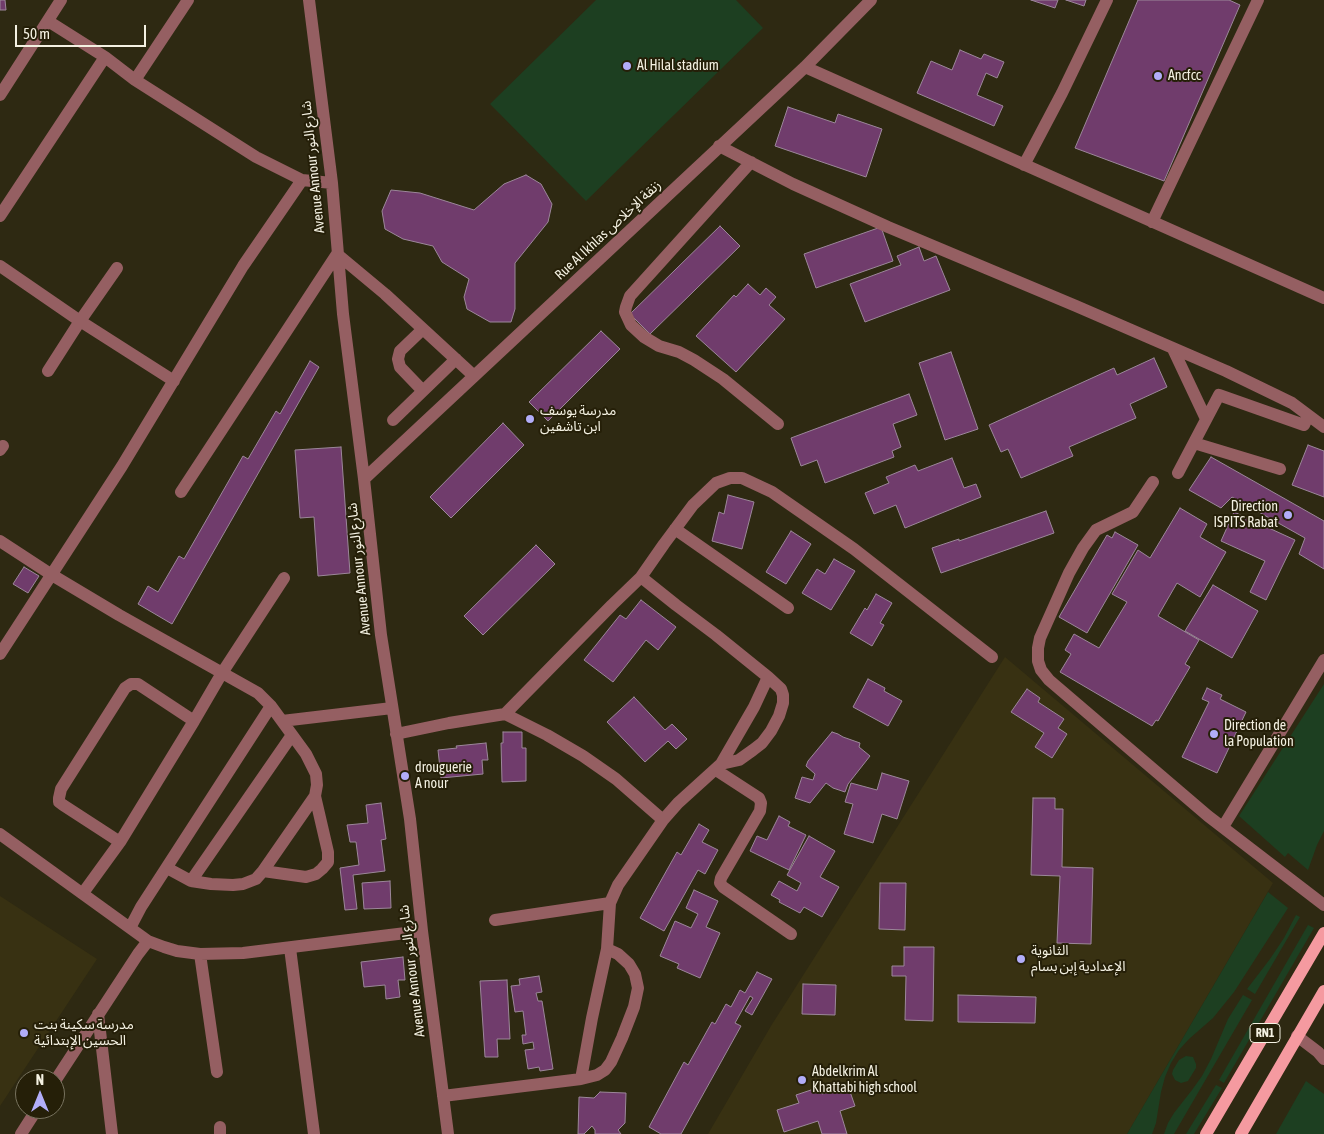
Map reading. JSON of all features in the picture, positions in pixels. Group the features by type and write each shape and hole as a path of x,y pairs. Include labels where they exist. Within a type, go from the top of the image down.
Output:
{"main road":[{"name":"RN1","path":"1206,1134 1324,933"},
{"name":"RN1","path":"1241,1134 1324,991"}],"street":[{"path":"0,95 61,0"},
{"path":"135,80 188,0"},
{"name":"Avenue Annour شارع النور","path":"309,0 332,183 343,314 364,479 381,636 410,818 422,931 448,1134"},
{"name":"Rue Al Ikhlas زنقة الإخلاص","path":"364,479 805,67 871,0"},
{"path":"1024,165 1062,93 1107,0"},
{"path":"1152,222 1258,0"},
{"path":"48,20 105,57 135,80 256,157 302,180 332,183"},
{"path":"0,216 4,200 105,57"},
{"path":"805,67 1324,298"},
{"path":"719,146 793,184 888,227 1226,371 1292,403 1324,427"},
{"path":"751,162 630,296 625,312 631,325 644,337 659,346 679,352 716,374 778,424"},
{"path":"0,654 122,466 244,266 302,180"},
{"path":"181,492 337,254 474,376"},
{"path":"0,266 80,321 174,381"},
{"path":"48,370 117,268"},
{"path":"423,329 400,351 398,359 400,367 423,391"},
{"path":"1173,349 1206,418"},
{"path":"392,420 456,359"},
{"path":"1178,474 1219,394 1304,425 1308,416"},
{"path":"1194,443 1280,469"},
{"path":"505,714 593,623 641,577 693,505 716,483 730,478 742,478 772,492 854,550 992,656"},
{"path":"1153,482 1133,512 1096,530 1083,548 1069,573 1040,638 1038,661 1041,670 1049,680 1223,827 1324,905"},
{"path":"675,529 788,608"},
{"path":"0,541 119,615 258,693 271,706 306,754 316,774 317,786 315,796 256,879 244,884 211,884 191,881 166,868"},
{"path":"641,577 716,635 781,689 783,703 779,716 762,743 739,760 719,767"},
{"path":"84,893 120,842 222,673 284,578"},
{"path":"1223,827 1324,660"},
{"path":"581,1079 607,949 610,903 618,885 663,820 678,803 719,767 754,707 768,677"},
{"path":"120,842 59,802 61,789 128,686 135,684 142,687 194,720"},
{"path":"130,928 166,868 271,706"},
{"path":"282,721 392,708"},
{"path":"396,734 505,714 583,756 616,779 663,820"},
{"path":"191,881 292,735"},
{"path":"719,767 759,798 761,803 760,811 721,878 720,883 791,934"},
{"path":"263,871 306,877 316,874 328,862 328,852 315,796"},
{"path":"0,834 148,941 164,948 200,954 242,953 422,931"},
{"path":"495,920 610,903"},
{"path":"63,1069 148,941"},
{"path":"290,948 314,1134"},
{"path":"443,1096 581,1079 597,1075 605,1070 611,1062 622,1038 634,1007 638,988 635,974 629,964 618,954 607,949"},
{"path":"200,954 217,1072"},
{"path":"98,1014 112,1134"},
{"path":"1297,1036 1324,1059"},
{"path":"21,1134 31,1119"}],"shaded area":[{"name":"الثانوية الإعدادية إبن بسام","path":"1005,657 1273,883 1127,1134 708,1134 771,1026"},
{"name":"مدرسة سكينة بنت الحسين الإبتدائية","path":"0,896 97,959 24,1069 15,1069 15,1083 0,1106"}],"green space":[{"name":"Al Hilal stadium","path":"596,0 736,0 763,28 586,201 490,104"},
{"path":"1324,684 1324,831 1308,870 1288,853 1285,857 1239,816"},
{"path":"1268,892 1288,908 1234,992 1213,1018 1179,1050 1171,1063 1165,1077 1152,1134 1127,1134"},
{"path":"1296,915 1300,917 1255,994 1247,989 1284,938"},
{"path":"1308,925 1314,928 1224,1083 1219,1080"},
{"path":"1243,995 1252,1000 1174,1134 1164,1134 1174,1113 1202,1076 1228,1019"},
{"path":"1186,1056 1193,1057 1196,1068 1188,1081 1181,1083 1175,1080 1172,1074 1179,1060"},
{"path":"1306,1081 1324,1094 1324,1134 1276,1134"},
{"path":"1216,1085 1222,1088 1194,1134 1186,1134"}],"building":[{"path":"0,0 5,0 6,10 0,10"},
{"path":"1031,0 1058,0 1055,8"},
{"path":"1066,0 1086,0 1084,6"},
{"name":"Ancfcc","path":"1138,0 1229,0 1240,5 1164,181 1075,148"},
{"path":"960,50 981,59 984,54 1004,62 997,78 986,73 977,95 1003,106 994,126 917,93 931,61 952,70"},
{"path":"788,107 835,123 838,114 882,129 866,177 775,146"},
{"path":"526,175 541,184 552,204 548,222 515,263 515,309 511,322 490,322 467,309 464,297 469,279 442,262 433,246 403,239 385,229 382,211 391,190 420,193 474,210 504,184"},
{"path":"720,226 740,246 650,334 630,314"},
{"path":"881,227 893,261 816,288 804,254"},
{"path":"919,247 924,261 936,256 950,290 865,322 850,284 901,265 897,256"},
{"path":"748,284 760,295 766,288 776,297 769,305 785,319 736,372 696,336 734,295 736,297"},
{"path":"601,331 620,349 548,421 529,402"},
{"path":"951,352 978,429 945,440 919,363"},
{"path":"1154,358 1167,387 1130,404 1136,418 1069,447 1073,456 1021,478 1008,449 1001,452 989,425 1114,368 1117,375"},
{"path":"310,361 319,367 172,624 138,604 148,586 158,592 179,556 184,559 243,456 248,459 276,411 280,414"},
{"path":"909,394 917,415 893,424 901,447 892,451 894,457 825,483 817,460 801,466 791,438"},
{"path":"503,423 524,445 451,518 430,497"},
{"path":"1308,445 1324,451 1324,497 1292,485"},
{"path":"341,447 350,573 318,576 314,517 300,518 295,450"},
{"name":"Direction ISPITS Rabat","path":"1211,457 1324,521 1324,569 1299,554 1305,538 1232,497 1221,508 1189,490"},
{"path":"952,458 964,488 976,484 981,497 905,528 896,505 874,514 865,493 889,483 886,477 915,465 918,471"},
{"path":"728,495 754,502 742,549 712,541 719,512 724,514"},
{"path":"1180,508 1207,524 1200,537 1226,552 1200,597 1177,583 1158,616 1199,640 1185,664 1190,667 1158,721 1156,720 1152,726 1060,672 1071,654 1065,650 1074,634 1099,648 1127,602 1112,594 1138,550 1150,558"},
{"path":"1046,511 1054,533 941,573 932,548 959,539 959,541"},
{"path":"1234,512 1295,540 1266,600 1250,592 1265,561 1221,541"},
{"path":"791,531 811,544 786,584 766,572"},
{"path":"1115,532 1138,545 1087,633 1059,617 1107,535 1112,538"},
{"path":"536,545 555,564 483,635 464,616"},
{"path":"834,559 855,571 831,610 802,593 817,569 825,574"},
{"path":"24,567 39,576 28,593 13,584"},
{"path":"1213,585 1258,611 1232,658 1185,631"},
{"path":"876,594 892,603 880,623 884,625 872,646 850,633"},
{"path":"641,600 676,627 658,650 646,640 613,682 584,660 620,615 626,619"},
{"path":"868,679 885,688 884,691 902,701 888,726 853,707"},
{"name":"Direction de la Population","path":"1207,688 1222,695 1220,699 1246,712 1217,773 1182,757 1209,702 1202,699"},
{"path":"1027,689 1040,698 1038,702 1064,719 1058,728 1067,734 1052,758 1035,747 1044,733 1011,712"},
{"path":"634,697 665,730 672,724 687,739 676,749 668,741 645,762 607,722"},
{"path":"503,732 522,732 522,748 526,748 526,781 502,782 501,743 503,743"},
{"path":"832,732 860,743 859,747 870,756 848,784 845,792 833,788 826,783 810,803 795,798 802,777 813,780 815,774 806,766"},
{"path":"486,743 488,760 482,760 483,774 441,778 438,750"},
{"path":"882,773 909,781 897,819 882,814 873,843 844,834 853,804 845,802 851,783 877,790"},
{"path":"1033,798 1055,798 1055,809 1063,809 1062,867 1093,868 1091,944 1057,943 1060,876 1031,875"},
{"path":"381,803 386,839 381,840 385,871 353,875 357,909 345,910 340,868 359,865 356,842 350,842 347,825 368,823 366,805"},
{"path":"779,816 790,822 788,826 806,835 789,870 750,851 757,836 767,840"},
{"path":"699,824 709,830 702,842 718,850 705,874 698,870 664,931 640,918 677,852 681,855"},
{"path":"809,836 835,851 820,877 839,887 822,917 804,907 800,913 779,902 780,900 771,895 779,881 797,891 801,883 787,875"},
{"path":"390,881 391,908 364,909 362,883"},
{"path":"880,883 906,883 905,930 879,929"},
{"path":"694,890 718,901 706,927 720,933 700,978 677,968 679,964 660,956 675,921 691,928 698,914 686,908"},
{"path":"904,947 934,947 933,1021 905,1020 906,976 892,976 892,966 904,966"},
{"path":"403,957 405,980 398,980 400,997 386,999 385,985 364,987 361,962"},
{"path":"757,972 772,979 752,1015 745,1011 753,998 750,996 735,1023 741,1026 681,1134 661,1134 649,1127 684,1062 688,1065 712,1022 715,1024 726,1004 731,1007 740,990 745,993"},
{"path":"539,976 542,992 536,993 538,1001 542,1001 553,1069 540,1071 539,1067 528,1069 525,1050 534,1049 533,1042 523,1044 522,1035 526,1035 523,1011 515,1012 511,986 520,985 519,979"},
{"path":"507,980 510,1039 497,1039 498,1057 485,1057 480,981"},
{"path":"803,984 836,985 835,1015 802,1014"},
{"path":"958,995 1036,997 1035,1023 958,1022"},
{"path":"848,1086 855,1106 840,1111 847,1134 822,1134 818,1121 784,1132 777,1110 799,1103 796,1095 820,1087 822,1094"},
{"path":"600,1092 626,1093 625,1123 618,1130 621,1134 595,1134 592,1126 584,1134 578,1134 579,1097 594,1098"}],"place":[{"name":"Al Hilal stadium","path":"627,66"},
{"name":"Ancfcc","path":"1158,76"},
{"name":"مدرسة يوسف ابن تاشفين","path":"530,419"},
{"name":"Direction ISPITS Rabat","path":"1288,515"},
{"name":"Direction de la Population","path":"1214,734"},
{"name":"drouguerie A nour","path":"405,776"},
{"name":"الثانوية الإعدادية إبن بسام","path":"1021,959"},
{"name":"مدرسة سكينة بنت الحسين الإبتدائية","path":"24,1033"},
{"name":"Abdelkrim Al Khattabi high school","path":"802,1080"}]}
